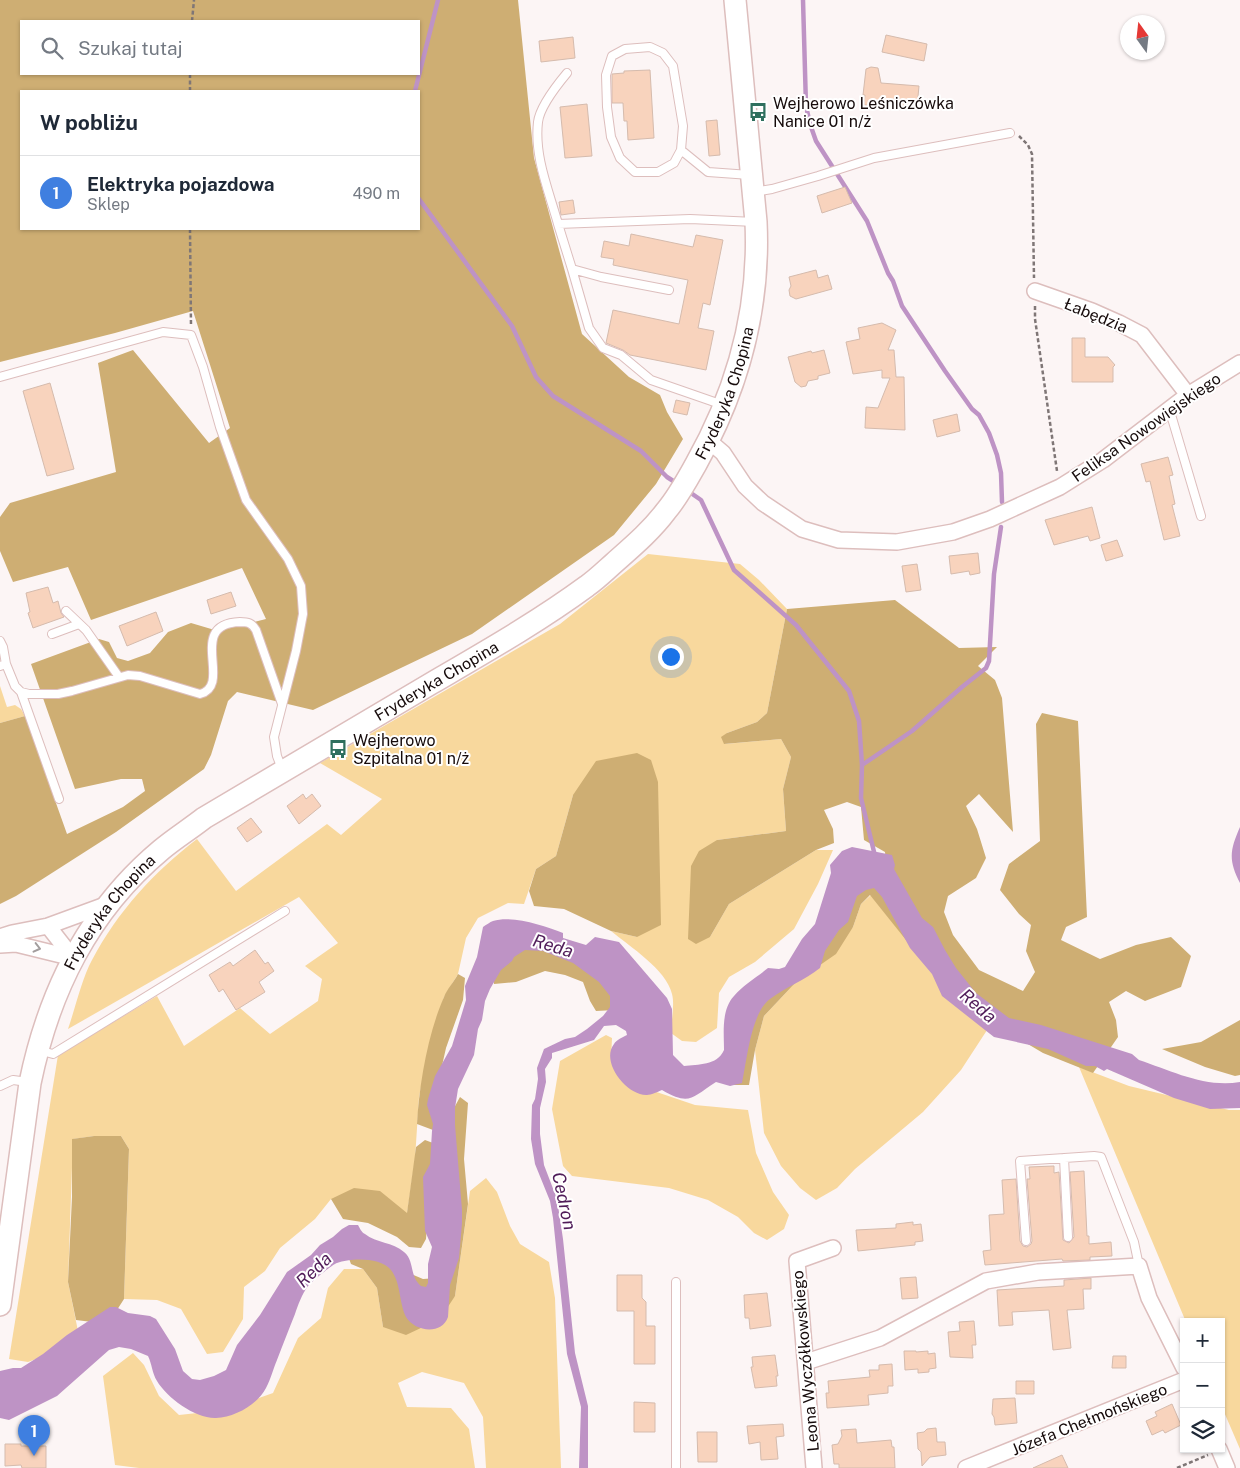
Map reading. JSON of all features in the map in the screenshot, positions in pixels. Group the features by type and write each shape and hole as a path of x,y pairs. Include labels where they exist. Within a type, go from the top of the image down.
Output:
{"street":[{"name":"Fryderyka Chopina","path":"0,1305 30,1083 37,1050 54,997 72,958 108,904 128,881 161,850 204,818 521,630 588,585 640,540 666,512 709,441 739,368 750,323 758,246 733,1"},
{"name":"Łabędzia","path":"1034,291 1092,311 1142,335 1188,395"},
{"name":"Feliksa Nowowiejskiego","path":"709,441 723,453 751,492 802,529 839,540 897,542 953,532 990,519 1060,487 1103,460 1169,408 1240,363"},
{"path":"0,937 48,926 108,904"},
{"path":"48,926 72,958"},
{"path":"0,945 16,944 72,958"},
{"name":"Leona Wyczółkowskiego","path":"814,1468 797,1261 833,1248"},
{"path":"806,1362 880,1338 986,1281 1038,1272 1139,1266 1149,1298 1182,1363"},
{"name":"Józefa Chełmońskiego","path":"966,1468 1180,1382"},
{"path":"1221,1453 1227,1468"}],"lane":[{"path":"650,47 663,53 673,66 683,126 681,150 674,163 658,172 635,172 620,158 611,137 607,107 606,75 612,56 625,49 650,47"},
{"path":"567,73 554,88 538,121 538,158 589,328 603,348 621,355 651,380 725,406"},
{"path":"681,150 708,172 772,189 874,158 1010,134"},
{"path":"558,224 690,219 756,222"},
{"path":"572,269 601,277 669,290"},
{"path":"0,376 164,332 191,335 203,367 220,427 246,500 288,559 300,586 303,614 274,737 277,756 283,771"},
{"path":"1169,408 1202,516"},
{"path":"66,611 86,630 119,677"},
{"path":"21,692 29,694 58,694 128,675 140,676 195,694 204,693 210,688 214,679 211,644 215,634 220,628 228,624 248,622 256,630 282,705"},
{"path":"52,634 79,624"},
{"path":"0,641 3,647 3,665 15,686 21,692 59,800"},
{"path":"37,1050 52,1054 285,911"},
{"path":"0,1086 13,1080 30,1083"},
{"path":"1026,1241 1020,1161 1101,1157 1134,1242 1139,1266"},
{"path":"1064,1158 1068,1238"},
{"path":"676,1282 676,1468"}],"path":[{"path":"192,20 194,0"},
{"path":"190,75 190,90"},
{"path":"190,230 191,335"}],"shaded area":[{"path":"0,0 518,0 534,158 582,334 629,377 660,395 667,412 683,439 656,484 614,535 472,634 313,710 237,692 228,701 211,755 204,769 116,832 16,896 0,904 0,723 25,716 67,834 123,807 145,791 142,779 121,779 75,789 31,664 99,639 109,642 117,658 128,661 150,653 168,632 191,623 218,631 266,619 242,568 91,620 68,567 13,582 0,551 0,517 10,503 116,472 98,363 133,350 209,443 230,428 193,311 0,362"},
{"path":"648,554 740,564 759,580 787,609 767,713 757,722 727,733 725,744 781,739 791,757 783,789 786,831 717,840 710,937 729,904 816,850 833,850 818,884 794,929 755,962 729,977 719,993 717,1028 696,1042 682,1041 671,1033 672,994 663,976 646,959 611,931 637,937 573,795 556,856 536,869 524,904 508,903 478,918 466,938 458,974 444,997 430,1042 419,1097 415,1159 407,1214 331,1199 315,1219 280,1248 265,1271 244,1287 243,1319 223,1352 207,1354 181,1309 157,1300 124,1299 129,1149 121,1136 94,1136 73,1139 68,1282 79,1336 63,1349 28,1362 9,1359 58,1055 157,996 184,1046 240,1008 270,1034 318,1001 322,979 305,966 338,943 299,897 68,1029 88,967 102,942 125,909 166,865 197,839 236,891 327,824 341,835 382,799 320,763 560,624"},
{"path":"895,600 959,648 997,647 978,666 995,680 1002,698 1013,832 979,794 966,806 977,829 986,858 976,878 948,896 944,912 953,935 979,970 1023,991 1035,972 1026,951 1031,925 1019,914 1000,890 1009,864 1040,841 1036,724 1042,713 1078,721 1087,917 1066,927 1061,940 1100,959 1136,945 1171,937 1191,956 1181,987 1145,1001 1126,991 1109,1002 1116,1020 1118,1037 1093,1073 1043,1053 1006,1031 918,955 870,895 861,904 853,927 836,954 797,981 764,1016 755,1050 749,1085 732,1085 742,1029 854,890 887,874 885,852 864,840 861,807 847,802 824,810 833,829 834,843 816,850 729,904 710,937 696,944 688,939 691,866 699,851 717,840 786,831 783,789 791,757 781,739 724,744 721,737 757,722 767,713 787,609"},
{"path":"0,686 7,707 15,705 21,709 25,716 0,723"},
{"path":"637,753 651,760 658,782 661,925 637,937 611,931 564,909 534,906 529,891 536,869 556,856 573,795 596,761"},
{"path":"871,895 942,984 991,1024 961,1070 923,1112 855,1169 837,1188 816,1200 800,1188 781,1166 764,1133 755,1050 764,1016 853,927 861,904"},
{"path":"544,928 634,1009 596,1011 583,982 565,975 545,971 516,982 494,984 492,963"},
{"path":"458,974 465,978 463,1000 446,1048 434,1101 433,1130 417,1124 422,1076 438,1011 445,994"},
{"path":"1240,1020 1240,1075 1235,1076 1205,1067 1162,1049 1201,1042"},
{"path":"606,1035 612,1038 611,1060 621,1080 695,1105 748,1110 756,1153 773,1192 789,1215 784,1229 767,1240 754,1233 738,1217 708,1200 669,1188 572,1176 563,1166 552,1109 560,1061"},
{"path":"1079,1067 1129,1086 1229,1110 1240,1110 1240,1449 1225,1414 1225,1318 1184,1318"},
{"path":"460,1097 468,1103 464,1159 468,1204 455,1296 440,1319 406,1335 383,1327 377,1288 363,1269 351,1264 348,1256 364,1254 423,1279 437,1278 454,1108"},
{"path":"94,1136 121,1136 129,1149 124,1299 108,1324 76,1320 68,1282 72,1197 72,1139"},
{"path":"425,1140 433,1143 426,1239 421,1248 409,1247 397,1237 368,1223 343,1219 331,1199 354,1188 380,1191 407,1213 416,1147"},
{"path":"486,1178 497,1192 510,1226 520,1244 549,1262 555,1298 561,1468 486,1468 483,1417 464,1383 422,1372 398,1383 407,1407 451,1408 469,1429 475,1468 139,1468 115,1465 103,1376 133,1353 144,1365 159,1396 179,1415 225,1410 273,1393 298,1338 321,1318 328,1288 344,1269 363,1269 377,1288 383,1327 455,1296 470,1191"}],"water":[{"path":"1240,827 1240,883 1232,861 1232,849"},
{"name":"Reda","path":"852,847 892,855 895,865 894,869 922,918 933,927 956,968 976,993 1009,1018 1041,1025 1132,1054 1139,1060 1201,1081 1214,1083 1240,1082 1240,1108 1210,1109 1174,1098 1107,1069 1104,1071 1095,1066 1086,1066 1048,1049 994,1037 942,996 932,974 910,948 882,897 874,888 866,890 857,896 848,922 839,930 825,951 820,968 770,999 764,1006 754,1026 742,1083 730,1086 716,1082 695,1096 685,1099 662,1090 649,1095 639,1094 631,1090 618,1077 610,1060 611,1051 616,1041 627,1035 626,1031 616,1025 604,1026 594,1040 552,1053 552,1058 545,1069 546,1082 540,1108 540,1134 544,1165 557,1199 575,1353 588,1406 588,1468 579,1468 581,1407 567,1354 550,1201 535,1164 531,1139 532,1105 535,1099 538,1079 537,1068 544,1049 565,1039 575,1037 587,1029 603,1016 610,1007 610,996 599,982 573,963 543,951 525,950 514,957 501,970 490,989 478,1029 474,1055 458,1089 455,1125 462,1223 459,1258 450,1285 448,1317 445,1323 440,1327 428,1329 416,1326 410,1322 406,1317 394,1275 386,1266 365,1260 343,1261 331,1266 308,1286 299,1303 266,1388 257,1400 238,1413 216,1418 191,1411 162,1388 155,1378 148,1356 131,1349 119,1347 109,1350 57,1396 9,1420 0,1418 0,1371 21,1368 110,1307 116,1307 128,1313 150,1316 156,1319 175,1349 183,1371 192,1379 200,1380 226,1370 237,1345 260,1315 287,1272 311,1255 320,1245 349,1225 358,1225 362,1232 369,1237 395,1246 404,1252 410,1260 417,1282 421,1286 426,1287 432,1247 425,1231 423,1177 430,1164 433,1124 427,1105 428,1099 435,1076 452,1046 466,1000 465,986 477,957 483,927 487,924 501,920 519,920 563,933 563,938 586,945 595,937 619,942 667,998 672,1009 673,1055 684,1066 712,1062 724,1050 724,1022 730,1002 742,988 768,968 779,969 785,967 802,939 815,924 831,873 830,865 842,851"}],"building":[{"path":"886,35 927,44 924,61 882,52"},
{"path":"573,37 575,58 541,62 539,41"},
{"path":"871,67 878,68 881,83 919,86 917,107 902,108 900,105 878,103 877,106 864,105 865,95 863,95 866,69"},
{"path":"650,70 654,138 628,140 627,121 624,121 623,103 612,103 612,74 624,73 624,71"},
{"path":"587,104 592,156 565,158 560,107"},
{"path":"717,120 720,155 709,156 706,121"},
{"path":"845,187 852,203 822,213 817,196"},
{"path":"573,200 575,213 561,215 559,202"},
{"path":"631,234 693,247 696,235 723,240 710,305 703,303 698,328 714,331 706,370 630,355 606,343 613,310 679,324 688,280 613,265 614,259 601,257 604,241 629,246"},
{"path":"816,270 818,278 828,275 832,289 796,299 790,296 789,290 791,286 789,277"},
{"path":"882,323 896,330 888,350 894,350 896,377 904,377 905,430 865,428 866,407 878,408 890,378 882,378 882,370 853,374 846,342 860,339 858,328"},
{"path":"1072,338 1085,338 1085,357 1108,357 1115,365 1113,367 1113,382 1072,382"},
{"path":"824,350 830,373 818,376 818,379 808,381 806,386 801,387 795,382 788,357"},
{"path":"50,383 74,469 47,476 23,391"},
{"path":"676,400 690,403 687,415 673,412"},
{"path":"957,414 960,431 937,437 933,420"},
{"path":"1168,457 1173,475 1169,476 1175,504 1172,505 1180,536 1164,540 1150,481 1146,482 1141,464"},
{"path":"1092,507 1100,538 1090,541 1088,536 1054,545 1045,520"},
{"path":"1117,540 1123,556 1106,561 1101,545"},
{"path":"978,553 980,573 970,575 969,571 951,574 949,556"},
{"path":"917,564 921,590 906,592 902,566"},
{"path":"48,587 53,603 58,601 64,617 33,628 28,613 30,612 26,593"},
{"path":"231,592 236,606 211,614 207,600"},
{"path":"156,612 163,631 127,646 119,626"},
{"path":"303,794 306,799 312,794 321,806 299,824 287,806"},
{"path":"251,818 262,832 247,842 237,828"},
{"path":"255,950 265,964 268,962 274,971 259,982 265,992 236,1010 223,989 219,992 209,975 230,962 233,966"},
{"path":"1054,1166 1054,1173 1059,1172 1063,1240 1069,1243 1074,1237 1070,1172 1084,1171 1089,1244 1111,1242 1112,1256 1090,1257 1090,1260 1063,1261 1062,1259 985,1265 983,1251 991,1250 989,1215 1004,1214 1002,1180 1016,1179 1020,1241 1023,1246 1027,1247 1032,1241 1027,1179 1030,1179 1029,1167"},
{"path":"913,1222 913,1225 921,1224 923,1241 915,1242 915,1245 858,1251 856,1230 896,1228 896,1224"},
{"path":"617,1275 642,1275 642,1298 646,1302 646,1326 655,1326 655,1364 634,1364 634,1311 617,1311"},
{"path":"916,1277 918,1298 902,1299 900,1278"},
{"path":"1091,1278 1091,1289 1083,1289 1084,1309 1067,1310 1071,1348 1053,1350 1049,1310 1012,1312 1013,1325 999,1326 997,1290 1064,1286 1064,1280"},
{"path":"767,1293 771,1326 750,1329 749,1318 745,1318 744,1295"},
{"path":"974,1321 976,1345 972,1345 973,1358 950,1357 948,1332 960,1331 959,1322"},
{"path":"904,1351 928,1351 928,1354 935,1353 936,1368 929,1369 929,1372 918,1373 918,1369 905,1370"},
{"path":"775,1355 778,1376 776,1376 777,1386 755,1388 751,1367 753,1367 752,1357"},
{"path":"1113,1356 1126,1356 1126,1368 1112,1368"},
{"path":"892,1364 893,1386 888,1386 888,1393 868,1395 869,1405 827,1408 826,1393 829,1393 828,1381 870,1377 869,1370 879,1370 879,1365"},
{"path":"1016,1381 1034,1381 1034,1394 1016,1394"},
{"path":"1015,1398 1017,1423 995,1425 992,1414 993,1399"},
{"path":"634,1402 655,1403 655,1432 634,1432"},
{"path":"1172,1404 1180,1426 1165,1433 1163,1430 1152,1435 1146,1421 1157,1416 1155,1412"},
{"path":"783,1424 784,1436 776,1437 778,1459 761,1460 760,1442 749,1444 747,1426"},
{"path":"936,1428 937,1442 945,1442 946,1455 930,1457 922,1466 917,1433"},
{"path":"856,1429 857,1443 891,1440 892,1447 894,1447 895,1468 839,1468 839,1464 834,1464 832,1445 838,1444 842,1436 841,1430"},
{"path":"697,1432 717,1432 717,1462 698,1462"},
{"path":"5,1444 46,1446 46,1468 22,1468 21,1465 5,1466"},
{"path":"1062,1455 1068,1468 1033,1468"}],"waterway":[{"path":"420,71 438,0"},
{"path":"803,0 806,106 816,141 867,221 902,306 945,371 972,409 979,415 989,433 1001,473 1002,502"},
{"path":"415,90 419,75"},
{"path":"420,200 512,326 536,377 553,396 641,451 667,477 678,484"},
{"path":"688,491 701,500 734,570 796,625 849,691 859,721 862,765 861,798 875,856"},
{"path":"862,765 912,731 986,668 989,661 994,574 1001,527"}],"place":[{"name":"Wejherowo Leśniczówka Nanice 01 n/ż","path":"758,112"},
{"name":"Wejherowo Szpitalna 01 n/ż","path":"338,749"},
{"name":"Elektryka pojazdowa","path":"34,1456"}],"water label":[{"name":"Cedron","path":"564,1201"}]}
